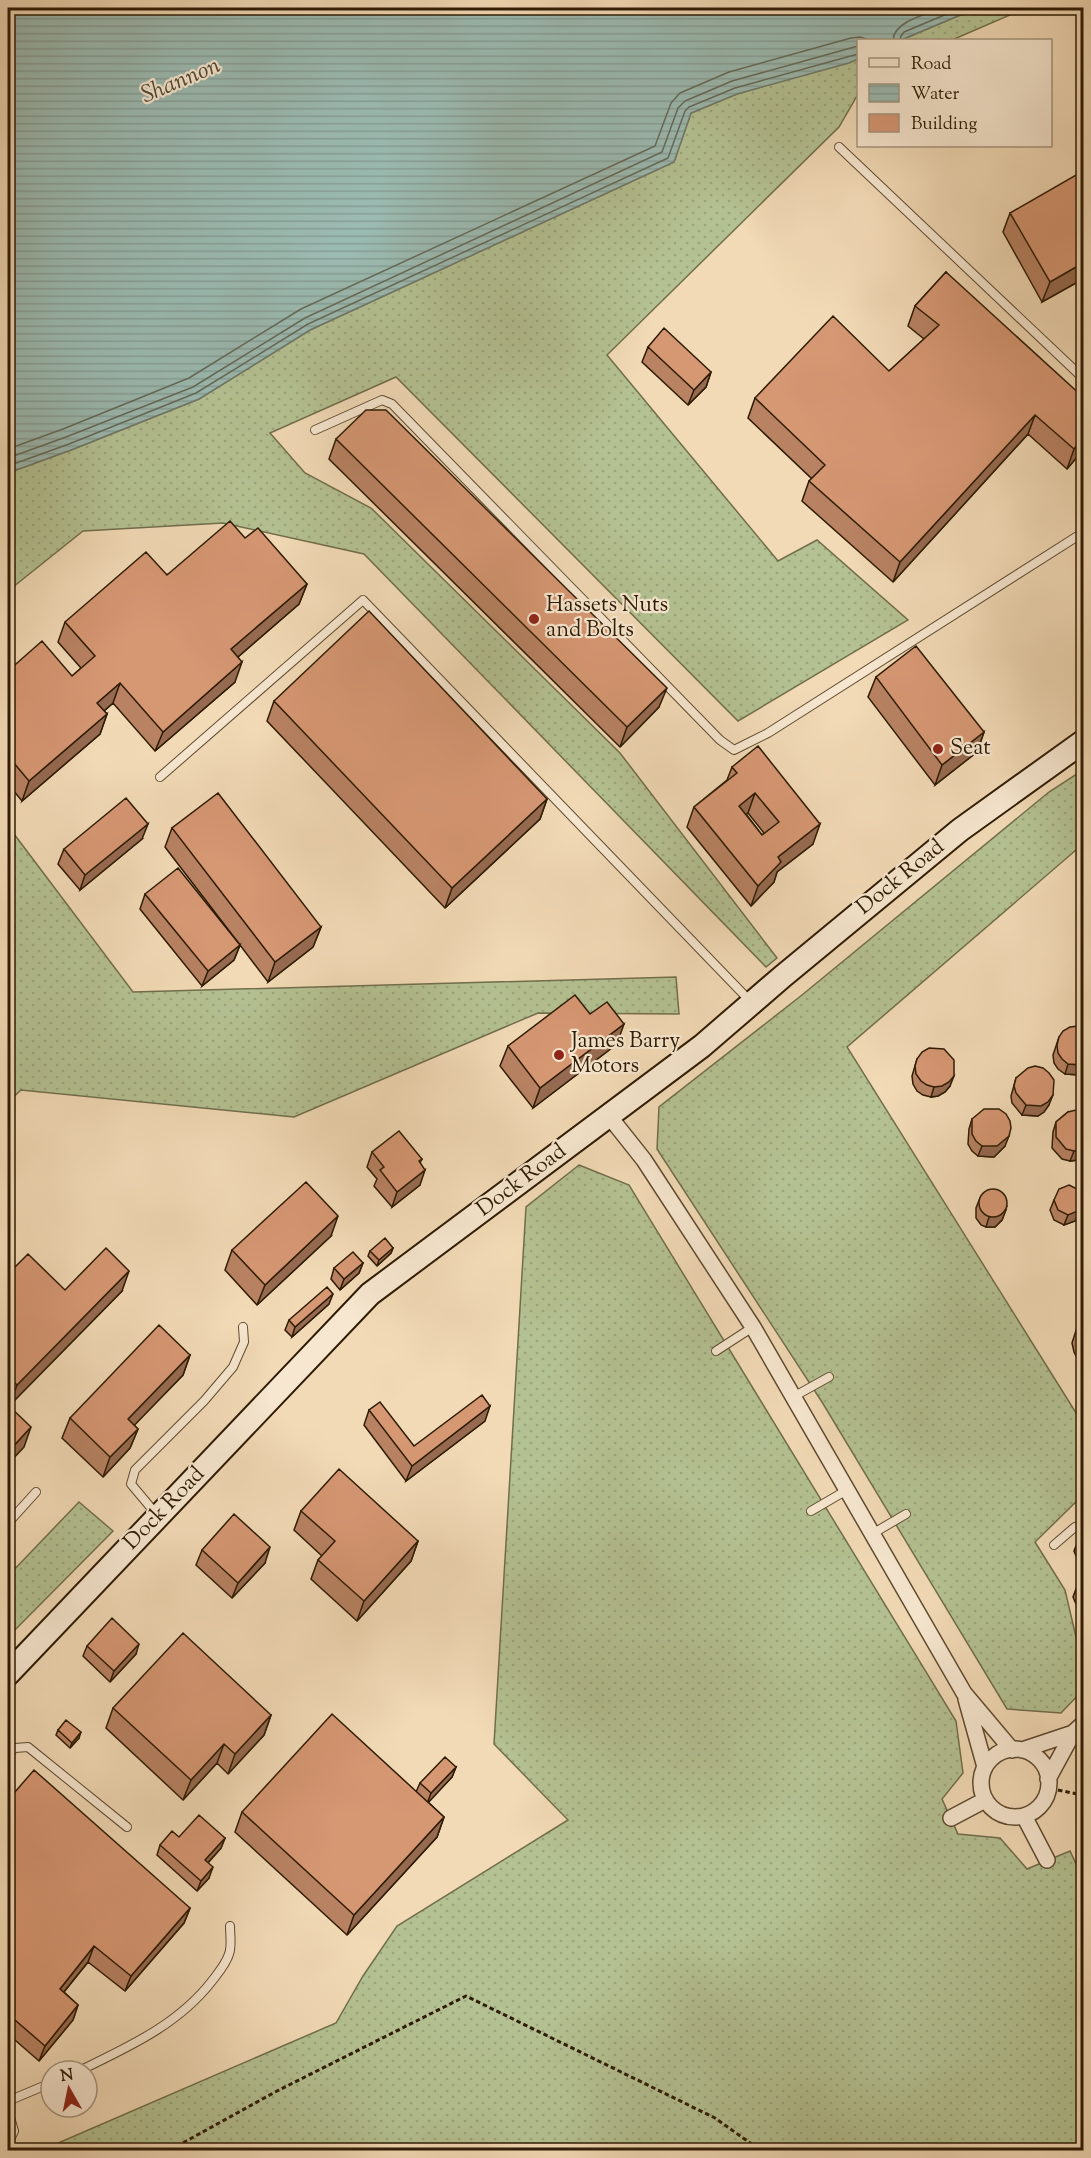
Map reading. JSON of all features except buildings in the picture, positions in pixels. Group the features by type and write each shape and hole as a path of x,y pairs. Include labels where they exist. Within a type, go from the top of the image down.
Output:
{"main road":[{"name":"Dock Road","path":"8,1674 370,1294 702,1046 960,830 1083,741"}],"street":[{"path":"609,1116 644,1160 753,1327 964,1693 1017,1750 1032,1754 1040,1761 1046,1771 1048,1783"},
{"path":"964,1693 985,1767"},
{"path":"1078,1728 1048,1783 1042,1803 1034,1811 1024,1816 1001,1815 985,1800 981,1789 981,1777 992,1758 1001,1752 1017,1750 1078,1728"},
{"path":"951,1818 985,1800"},
{"path":"1024,1816 1047,1860"}],"lane":[{"path":"839,147 1083,379"},
{"path":"315,430 382,400 392,404 720,740 734,750 768,733 1083,532"},
{"path":"160,777 363,600 753,1003"},
{"path":"158,1516 131,1484 135,1470 204,1401 233,1367 244,1342 243,1327"},
{"path":"716,1351 753,1327"},
{"path":"793,1397 829,1377"},
{"path":"811,1511 847,1490"},
{"path":"8,1523 36,1492"},
{"path":"872,1534 906,1514"},
{"path":"1054,1545 1075,1527 1083,1524"},
{"path":"8,1754 15,1748 28,1747 127,1827"},
{"path":"99,2061 139,2042 173,2020 207,1987 223,1967 230,1953 230,1926"},
{"path":"8,2101 39,2088"},
{"path":"8,2111 14,2132 8,2144"}],"path":[{"path":"1048,1783 1082,1796"},
{"path":"171,2151 277,2091 466,1996 715,2118 760,2151"}],"green space":[{"path":"977,8 1026,8 954,39 903,39"},
{"path":"857,59 857,96 839,127 607,355 778,561 817,540 908,620 738,721 396,377 270,433 305,473 371,508 620,753 777,958 766,967 364,554 223,523 83,531 8,591 8,473 199,399 310,330 674,162 691,113 737,94"},
{"path":"1083,770 1083,844 847,1047 1083,1424 1083,1495 1035,1542 1065,1590 1076,1637 1083,1645 1083,1690 1061,1713 1007,1709 822,1402 657,1149 659,1107 802,995 1049,792"},
{"path":"8,826 133,992 676,977 679,1014 538,1013 294,1117 21,1090 8,1102"},
{"path":"579,1165 629,1185 956,1721 963,1773 942,1799 958,1834 1000,1838 1027,1869 1070,1851 1084,1881 1083,2150 42,2150 336,2023 363,1976 397,1926 568,1820 494,1744 526,1207"},
{"path":"79,1502 113,1531 8,1637 8,1576"}],"water":[{"name":"Shannon","path":"8,8 977,8 903,39 857,39 857,59 737,94 691,113 674,162 310,330 199,399 8,473"}],"place":[{"name":"Hassets Nuts and Bolts","path":"534,619"},
{"name":"Seat","path":"938,749"},
{"name":"James Barry Motors","path":"559,1055"}]}
